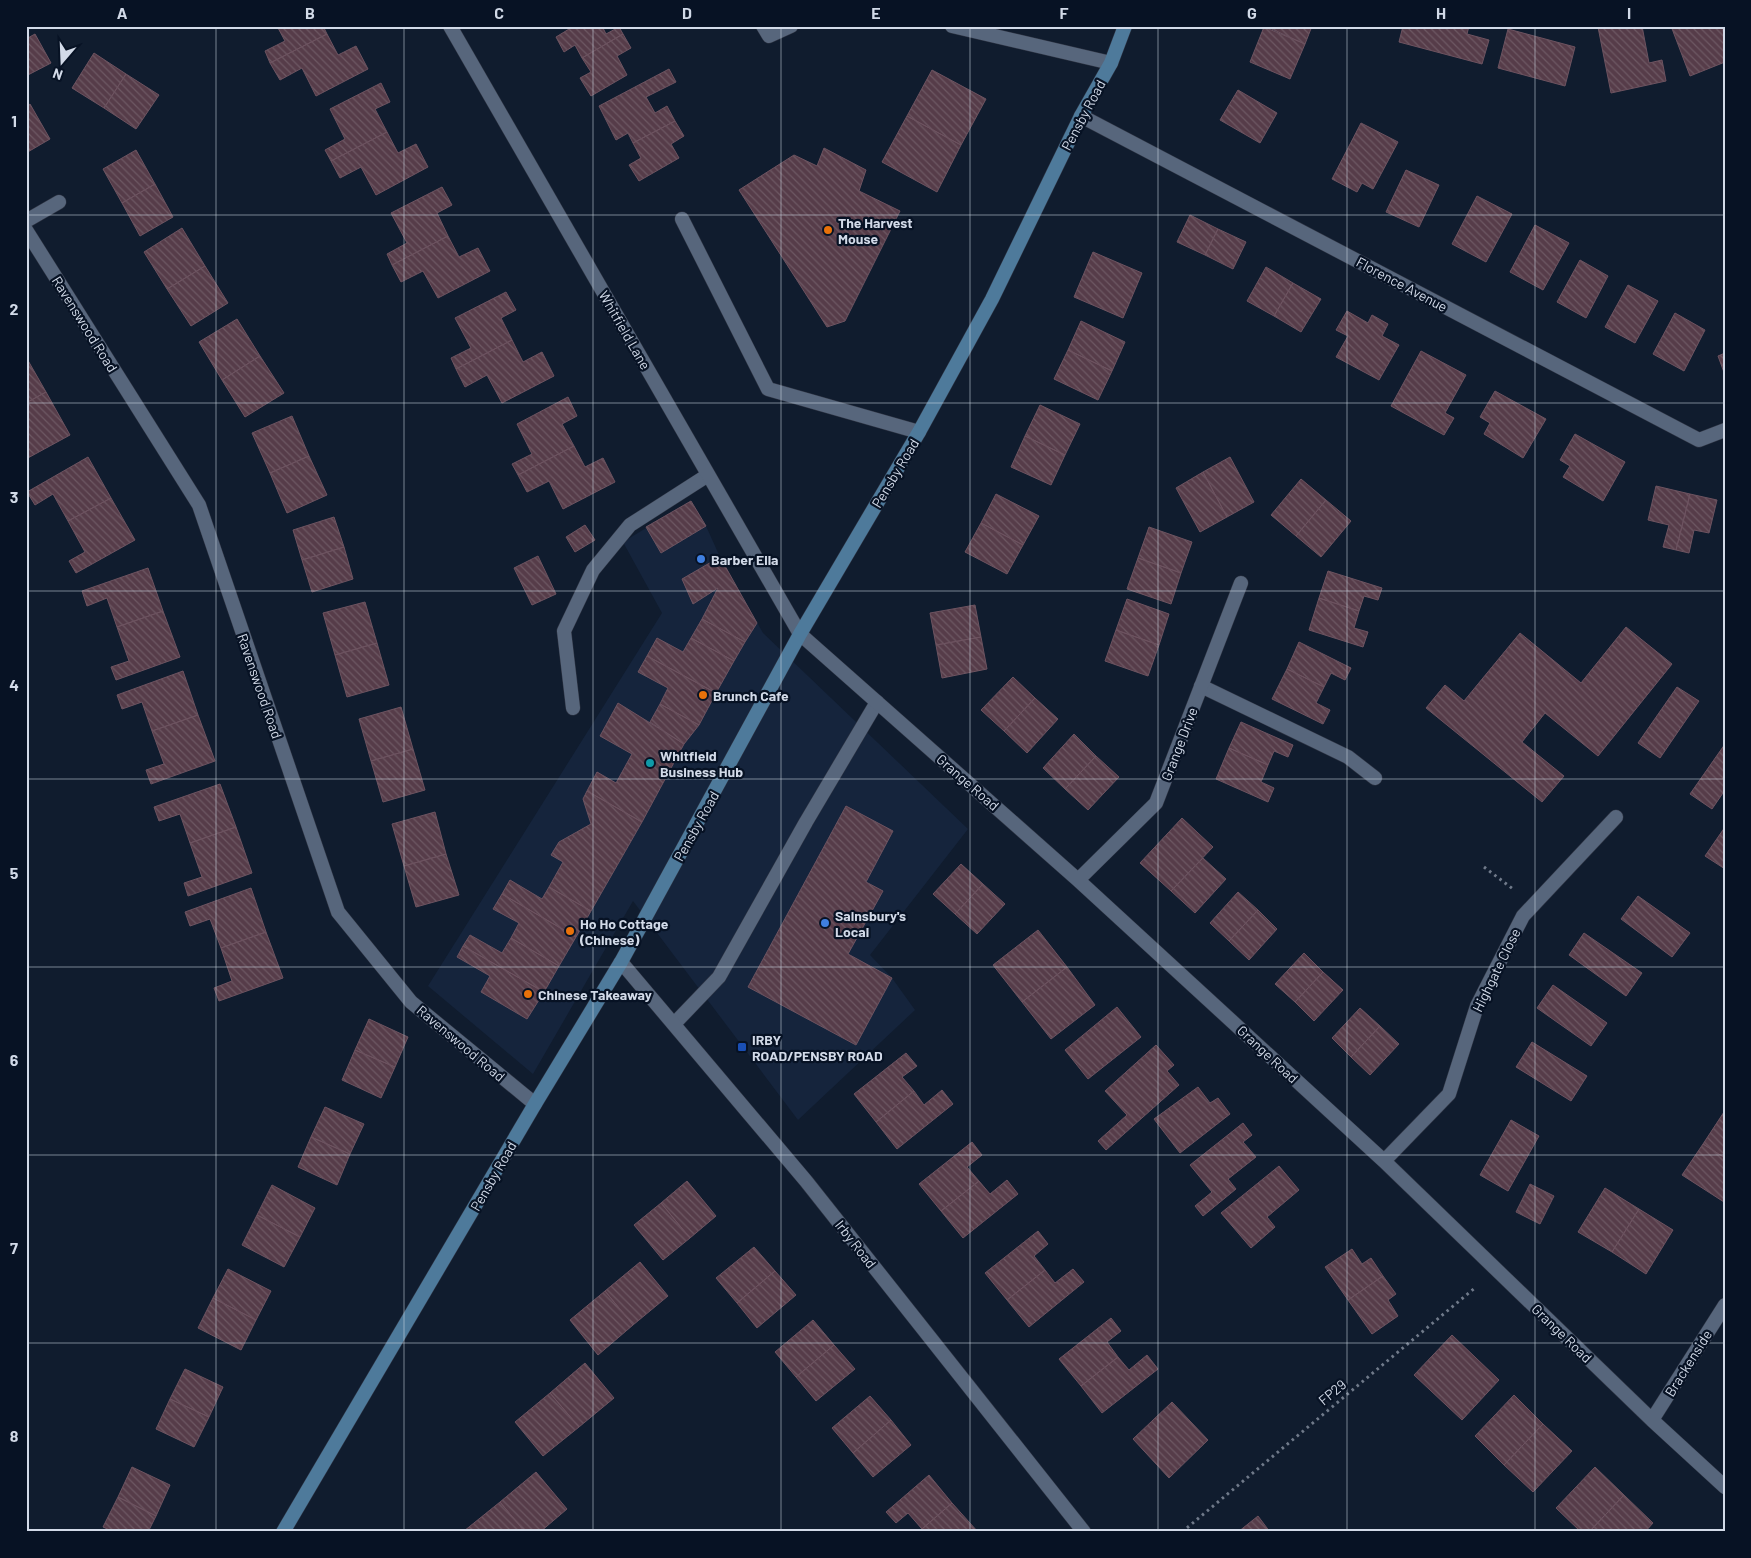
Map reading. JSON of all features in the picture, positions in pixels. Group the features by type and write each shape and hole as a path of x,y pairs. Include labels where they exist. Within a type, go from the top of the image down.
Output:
{"main road":[{"name":"Pensby Road","path":"283,1532 535,1104 622,962 800,634 919,432 992,299 1081,116 1111,63 1125,26"}],"street":[{"name":"Whitfield Lane","path":"450,26 800,634"},
{"path":"763,26 769,36 791,26"},
{"path":"952,26 1111,63"},
{"name":"Florence Avenue","path":"1081,116 1699,440 1725,430"},
{"path":"26,221 59,202"},
{"path":"682,220 768,390 919,432"},
{"name":"Ravenswood Road","path":"26,230 199,505 338,912 411,1002 535,1104"},
{"path":"573,708 564,631 593,570 630,525 708,475"},
{"name":"Grange Drive","path":"1078,880 1156,803 1241,583"},
{"name":"Grange Road","path":"800,634 1078,880 1384,1161 1725,1488"},
{"path":"1201,686 1348,758 1375,778"},
{"path":"674,1024 719,977 806,822 877,702"},
{"name":"Highgate Close","path":"1384,1161 1449,1094 1477,1006 1523,916 1616,817"},
{"name":"Irby Road","path":"622,962 806,1181 1084,1532"},
{"name":"Brackenside","path":"1652,1420 1725,1305"}],"path":[{"path":"1484,867 1534,905"},
{"name":"FP29","path":"1182,1532 1496,1270"}],"shaded area":[{"path":"691,501 763,633 968,829 870,955 892,978 915,1010 798,1120 633,901 533,1074 428,986 662,613 623,542"}],"building":[{"path":"277,26 323,26 327,34 270,63 265,51 285,41"},
{"path":"574,26 602,26 606,34 619,27 623,34 582,58 575,45 564,52 556,37"},
{"path":"1265,26 1312,26 1305,44"},
{"path":"1403,26 1469,26 1467,34 1489,40 1482,64 1399,42"},
{"path":"1642,26 1649,63 1662,60 1666,81 1611,93 1598,27"},
{"path":"1671,26 1721,26 1725,36 1725,62 1690,76"},
{"path":"1264,27 1305,44 1290,79 1250,62"},
{"path":"1508,29 1575,47 1565,86 1498,68"},
{"path":"35,34 51,63 26,76 26,39"},
{"path":"327,34 338,55 356,46 368,69 316,96 302,68 280,80 270,63"},
{"path":"623,34 631,48 617,56 627,75 591,96 580,78 591,72 582,58"},
{"path":"94,53 126,74 104,108 72,88"},
{"path":"669,69 676,82 646,97 655,113 667,106 675,121 633,143 628,133 616,140 599,106"},
{"path":"932,70 986,99 961,145 907,116"},
{"path":"126,74 159,95 136,129 104,108"},
{"path":"381,83 390,102 375,109 387,132 331,161 325,150 345,139 330,109"},
{"path":"1238,90 1277,113 1260,143 1220,120"},
{"path":"30,104 50,139 26,153 26,107"},
{"path":"907,116 961,145 937,192 882,162"},
{"path":"675,121 684,136 671,144 679,158 639,181 629,165 641,158 633,143"},
{"path":"1361,123 1398,142 1373,189 1362,183 1357,192 1332,179"},
{"path":"387,132 398,153 416,144 428,167 376,195 361,167 340,178 331,161"},
{"name":"The Harvest Mouse","path":"824,148 866,170 859,191 900,211 845,321 827,327 739,190 794,155 817,166"},
{"path":"136,150 155,184 122,203 103,169"},
{"path":"1406,170 1439,185 1419,227 1386,212"},
{"path":"155,184 173,217 140,236 122,203"},
{"path":"442,187 452,205 437,213 448,236 392,265 387,254 407,243 391,213"},
{"path":"1477,196 1512,214 1486,262 1452,244"},
{"path":"1190,215 1218,229 1205,255 1177,242"},
{"path":"1535,225 1569,243 1543,290 1510,272"},
{"path":"182,228 205,266 167,289 144,252"},
{"path":"1218,229 1246,242 1233,269 1205,255"},
{"path":"448,236 459,257 478,248 490,271 438,298 423,271 401,282 392,265"},
{"path":"1093,252 1142,273 1123,318 1074,297"},
{"path":"1580,260 1608,276 1586,318 1557,302"},
{"path":"205,266 228,303 191,326 167,289"},
{"path":"1266,267 1293,283 1274,316 1247,301"},
{"path":"1293,283 1321,299 1301,332 1274,316"},
{"path":"1628,285 1658,301 1635,343 1605,327"},
{"path":"506,292 516,310 501,318 512,340 456,369 451,358 471,348 455,318"},
{"path":"1347,311 1368,323 1372,315 1388,324 1382,336 1399,345 1379,380 1336,357 1348,336 1336,330"},
{"path":"1675,313 1705,330 1684,371 1653,354"},
{"path":"237,319 260,356 222,380 199,342"},
{"path":"1081,321 1125,342 1112,371 1068,350"},
{"path":"512,340 523,362 542,352 554,376 502,403 487,375 465,387 456,369"},
{"path":"1068,350 1112,371 1098,400 1054,379"},
{"path":"1421,351 1466,375 1445,413 1454,418 1444,435 1391,406"},
{"path":"1725,353 1725,375 1718,356"},
{"path":"260,356 284,393 245,417 222,380"},
{"path":"26,357 46,392 26,403"},
{"path":"1495,391 1546,419 1523,458 1484,434 1490,423 1480,417"},
{"path":"46,392 70,435 26,459 26,403"},
{"path":"568,397 577,416 562,424 574,446 518,475 512,464 532,454 517,424"},
{"path":"1040,405 1080,424 1065,455 1025,436"},
{"path":"292,416 309,456 270,473 252,433"},
{"path":"1575,434 1625,462 1603,501 1563,477 1570,466 1560,460"},
{"path":"1025,436 1065,455 1051,485 1011,467"},
{"path":"574,446 585,467 603,458 615,482 563,509 549,481 527,492 518,475"},
{"path":"309,456 327,495 287,513 270,473"},
{"path":"88,457 111,498 68,521 53,494 35,505 27,492"},
{"path":"1230,457 1254,502 1227,517 1203,472"},
{"path":"1203,472 1227,517 1200,532 1176,488"},
{"path":"1301,479 1326,500 1296,536 1271,515"},
{"path":"1656,486 1690,494 1676,550 1663,547 1669,525 1648,520"},
{"path":"996,494 1039,516 1023,545 981,523"},
{"path":"1690,494 1717,500 1709,533 1694,530 1689,553 1676,550"},
{"path":"111,498 135,540 76,573 69,561 85,552 68,521"},
{"path":"1326,500 1351,521 1321,557 1296,536"},
{"path":"691,501 706,526 661,553 646,527"},
{"path":"334,517 344,547 302,560 293,530"},
{"path":"981,523 1023,545 1007,574 965,552"},
{"path":"585,525 595,540 575,552 566,537"},
{"path":"1149,527 1192,542 1181,573 1138,558"},
{"path":"344,547 353,579 312,592 302,560"},
{"path":"538,556 556,594 532,605 514,568"},
{"path":"720,557 757,623 745,642 702,619 718,588 693,604 682,579"},
{"path":"1138,558 1181,573 1171,604 1127,589"},
{"path":"148,568 163,611 117,627 107,598 87,606 82,591"},
{"path":"1328,571 1382,588 1378,600 1364,596 1359,611 1319,598"},
{"path":"1319,598 1359,611 1354,628 1368,632 1363,647 1309,630"},
{"path":"1127,599 1169,614 1159,645 1116,630"},
{"path":"365,602 377,643 335,655 323,613"},
{"path":"975,605 981,637 936,645 930,613"},
{"path":"163,611 180,657 116,680 111,667 129,661 117,627"},
{"path":"702,619 745,642 734,661 691,638"},
{"path":"1626,627 1672,664 1598,756 1545,713 1522,742 1564,776 1542,802 1426,708 1445,685 1464,701 1520,633 1581,683"},
{"path":"1116,630 1159,645 1148,676 1105,661"},
{"path":"981,637 987,669 942,678 936,645"},
{"path":"657,638 683,652 691,638 734,661 716,693 647,656"},
{"path":"1299,642 1351,668 1345,680 1331,673 1324,687 1287,669"},
{"path":"377,643 389,685 347,697 335,655"},
{"path":"647,656 716,693 699,725 660,704 668,688 638,672"},
{"path":"1287,669 1324,687 1316,703 1330,710 1323,724 1272,699"},
{"path":"183,671 198,715 152,731 142,702 122,709 117,695"},
{"path":"1013,677 1035,698 1004,731 981,710"},
{"path":"1677,687 1699,701 1660,758 1638,743"},
{"path":"1035,698 1058,719 1027,753 1004,731"},
{"name":"Whitfield Business Hub","path":"618,703 684,744 642,822 587,791 597,772 616,783 632,754 600,736"},
{"path":"660,704 699,725 684,744 650,722"},
{"path":"401,707 413,749 371,761 359,719"},
{"path":"198,715 215,761 151,784 146,770 164,764 152,731"},
{"path":"1241,722 1293,745 1288,757 1274,751 1268,765 1229,748"},
{"path":"1074,734 1096,756 1065,789 1043,768"},
{"path":"1725,744 1725,790 1712,809 1690,794"},
{"path":"1229,748 1268,765 1261,782 1274,788 1268,802 1216,779"},
{"path":"413,749 425,790 383,802 371,761"},
{"path":"1096,756 1119,777 1088,810 1065,789"},
{"path":"220,784 236,827 190,843 180,814 159,821 154,807"},
{"path":"587,791 642,822 591,911 549,887 563,862 551,855 559,842 591,824 583,799"},
{"name":"Sainsbury's Local","path":"846,806 893,831 866,882 883,891 848,954 892,978 856,1045 748,987"},
{"path":"435,812 446,854 404,866 392,824"},
{"path":"1182,818 1213,847 1171,891 1140,863"},
{"path":"236,827 252,873 188,896 184,883 202,877 190,843"},
{"path":"1725,827 1725,869 1705,856"},
{"path":"446,854 459,895 416,907 404,866"},
{"path":"1203,858 1226,879 1195,913 1171,891"},
{"path":"961,864 983,884 955,914 933,894"},
{"path":"510,880 542,899 549,887 591,911 576,937 502,894"},
{"path":"983,884 1005,904 977,934 955,914"},
{"path":"251,888 266,932 221,948 210,919 190,926 185,912"},
{"path":"1238,892 1258,910 1229,941 1210,923"},
{"path":"502,894 576,937 559,966 511,938 519,923 493,909"},
{"path":"1638,896 1690,933 1672,957 1621,919"},
{"path":"1258,910 1277,929 1249,960 1229,941"},
{"path":"1038,930 1067,967 1022,1002 993,965"},
{"path":"266,932 283,978 219,1001 214,988 232,981 221,948"},
{"path":"1584,933 1642,973 1626,996 1569,955"},
{"path":"470,935 502,953 511,938 559,966 544,992 463,946"},
{"path":"463,946 544,992 527,1019 481,992 490,976 457,957"},
{"path":"1304,953 1323,972 1295,1002 1275,984"},
{"path":"1067,967 1095,1005 1051,1039 1022,1002"},
{"path":"1323,972 1343,990 1314,1021 1295,1002"},
{"path":"1553,985 1607,1023 1591,1046 1537,1008"},
{"path":"1117,1007 1141,1037 1088,1079 1065,1050"},
{"path":"1360,1008 1380,1026 1351,1057 1332,1038"},
{"path":"369,1019 408,1037 395,1067 355,1050"},
{"path":"1380,1026 1399,1044 1370,1075 1351,1057"},
{"path":"1532,1042 1587,1076 1571,1101 1516,1067"},
{"path":"1156,1045 1174,1065 1167,1071 1179,1085 1106,1150 1098,1141 1127,1115 1105,1091"},
{"path":"355,1050 395,1067 381,1098 342,1080"},
{"path":"906,1053 917,1066 902,1077 914,1091 876,1122 854,1094"},
{"path":"1198,1087 1210,1103 1218,1098 1230,1114 1180,1153 1154,1119"},
{"path":"942,1090 953,1104 897,1149 876,1122 914,1091 924,1105"},
{"path":"325,1107 364,1124 350,1154 311,1137"},
{"path":"1725,1113 1725,1158 1703,1144"},
{"path":"1511,1120 1539,1136 1508,1191 1480,1175"},
{"path":"1243,1123 1252,1135 1243,1142 1256,1157 1228,1179 1236,1189 1203,1216 1195,1206 1212,1192 1190,1165"},
{"path":"311,1137 350,1154 337,1185 298,1167"},
{"path":"972,1142 982,1155 967,1167 979,1181 941,1211 919,1184"},
{"path":"1703,1144 1725,1158 1724,1202 1682,1175"},
{"path":"1279,1166 1299,1190 1267,1217 1275,1227 1251,1248 1221,1213"},
{"path":"1007,1180 1018,1194 963,1238 941,1211 979,1181 990,1194"},
{"path":"687,1181 716,1216 690,1238 661,1203"},
{"path":"1530,1184 1554,1196 1540,1224 1516,1212"},
{"path":"272,1185 315,1208 300,1237 257,1215"},
{"path":"1605,1188 1639,1209 1612,1252 1578,1232"},
{"path":"661,1203 690,1238 663,1260 634,1225"},
{"path":"1639,1209 1673,1230 1646,1274 1612,1252"},
{"path":"257,1215 300,1237 284,1267 242,1245"},
{"path":"1038,1231 1048,1244 1034,1256 1045,1270 1007,1300 985,1273"},
{"path":"754,1247 775,1271 737,1303 716,1278"},
{"path":"1352,1249 1362,1264 1371,1258 1383,1276 1348,1300 1325,1267"},
{"path":"640,1262 668,1296 633,1325 605,1291"},
{"path":"228,1269 271,1291 256,1320 213,1298"},
{"path":"1073,1269 1084,1282 1029,1327 1007,1300 1045,1270 1055,1283"},
{"path":"775,1271 796,1295 757,1328 737,1303"},
{"path":"1383,1276 1396,1294 1388,1300 1398,1316 1372,1334 1348,1300"},
{"path":"605,1291 633,1325 598,1355 570,1320"},
{"path":"213,1298 256,1320 241,1350 198,1328"},
{"path":"1111,1318 1121,1331 1107,1342 1118,1357 1081,1386 1059,1359"},
{"path":"813,1320 834,1345 796,1377 775,1352"},
{"path":"1452,1335 1499,1380 1462,1420 1414,1375"},
{"path":"834,1345 855,1369 816,1401 796,1377"},
{"path":"1147,1355 1158,1369 1102,1413 1081,1386 1118,1357 1129,1370"},
{"path":"585,1363 614,1398 579,1427 550,1393"},
{"path":"185,1369 223,1387 209,1417 170,1399"},
{"path":"550,1393 579,1427 543,1456 515,1422"},
{"path":"1514,1395 1543,1424 1504,1465 1475,1436"},
{"path":"870,1396 891,1420 853,1453 832,1428"},
{"path":"170,1399 209,1417 194,1447 156,1429"},
{"path":"1172,1402 1208,1440 1169,1478 1133,1439"},
{"path":"891,1420 911,1445 873,1477 853,1453"},
{"path":"1543,1424 1572,1451 1533,1492 1504,1465"},
{"path":"132,1467 170,1485 156,1516 118,1497"},
{"path":"1595,1467 1624,1495 1589,1532 1581,1532 1556,1508"},
{"path":"536,1472 567,1509 540,1532 525,1532 500,1502"},
{"path":"929,1475 952,1503 922,1529 908,1513 896,1523 886,1512"},
{"path":"1624,1495 1653,1523 1645,1532 1589,1532"},
{"path":"118,1497 156,1516 148,1532 114,1532 103,1527"},
{"path":"500,1502 525,1532 464,1532 464,1531"},
{"path":"952,1503 978,1532 924,1532 922,1529"},
{"path":"1258,1516 1270,1532 1238,1532"}],"place":[{"name":"The Harvest Mouse","path":"828,230"},
{"name":"Barber Ella","path":"701,559"},
{"name":"Brunch Cafe","path":"703,695"},
{"name":"Whitfield Business Hub","path":"650,763"},
{"name":"Sainsbury's Local","path":"825,923"},
{"name":"Ho Ho Cottage (Chinese)","path":"570,931"},
{"name":"Chinese Takeaway","path":"528,994"},
{"name":"IRBY ROAD/PENSBY ROAD","path":"742,1047"}]}
